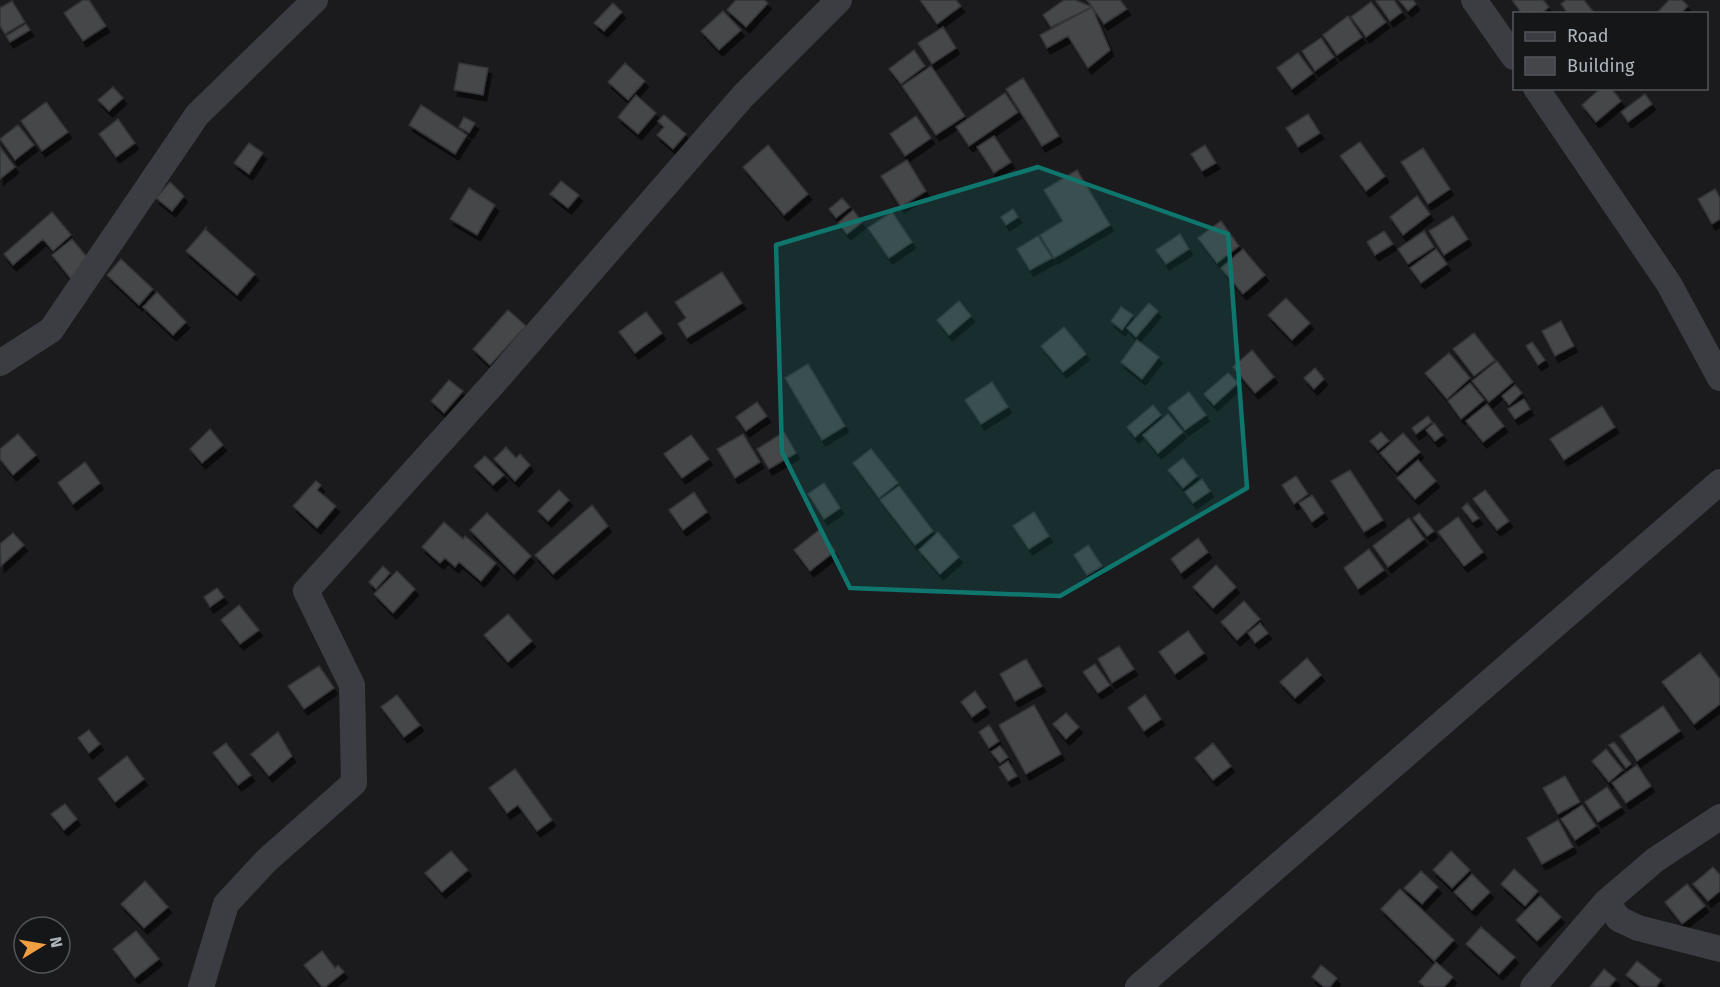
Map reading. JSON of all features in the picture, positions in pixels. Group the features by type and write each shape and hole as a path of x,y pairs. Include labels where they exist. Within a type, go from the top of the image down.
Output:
{"street":[{"path":"0,363 51,330 197,115 315,0"},
{"path":"201,987 226,904 267,860 354,783 352,685 306,591 492,385 743,96 839,0"},
{"path":"1474,0 1513,54"},
{"path":"1537,90 1669,284 1720,378"},
{"path":"1138,987 1720,482"},
{"path":"1533,987 1606,902 1655,860 1720,817"},
{"path":"1606,902 1619,919 1638,928 1720,949"}],"highlighted area":[{"path":"1038,167 1228,234 1247,488 1060,596 850,588 782,452 776,245"}],"building":[{"path":"83,0 89,0 106,26 83,41 64,13"},
{"path":"736,0 764,0 768,3 746,27 727,10"},
{"path":"920,0 956,0 961,6 937,24"},
{"path":"1064,0 1075,0 1092,7 1051,27 1043,15"},
{"path":"1087,0 1120,0 1127,9 1104,24"},
{"path":"1394,0 1402,12 1390,21 1376,1"},
{"path":"1399,0 1413,0 1416,4 1408,11"},
{"path":"1512,0 1543,0 1549,7 1543,12 1521,12"},
{"path":"1566,0 1584,0 1593,12 1567,12 1561,4"},
{"path":"1669,0 1682,0 1688,6 1682,12 1658,12"},
{"path":"12,1 25,22 5,34 0,26 0,8"},
{"path":"1371,2 1386,22 1366,37 1351,17"},
{"path":"613,3 622,12 604,31 594,23"},
{"path":"1092,7 1110,50 1088,68 1068,36 1047,48 1040,35"},
{"path":"723,11 741,30 719,50 701,31"},
{"path":"1348,16 1362,37 1337,55 1323,35"},
{"path":"26,24 30,30 10,42 6,36"},
{"path":"943,27 956,48 932,64 918,43"},
{"path":"1321,38 1334,57 1315,71 1302,51"},
{"path":"914,50 925,66 901,84 889,69"},
{"path":"1298,53 1313,73 1292,89 1277,68"},
{"path":"459,63 488,68 483,95 454,90"},
{"path":"625,63 645,81 628,100 608,82"},
{"path":"931,66 965,116 936,135 902,86"},
{"path":"1023,78 1059,136 1042,146 1006,89"},
{"path":"113,87 123,98 109,111 98,100"},
{"path":"1599,90 1613,90 1621,101 1596,122 1582,105"},
{"path":"1005,93 1018,112 969,146 956,127"},
{"path":"1645,94 1652,104 1628,122 1621,112"},
{"path":"636,95 656,113 638,134 618,117"},
{"path":"46,102 68,132 42,151 21,121"},
{"path":"421,105 467,135 455,154 409,125"},
{"path":"1308,114 1320,133 1298,147 1286,128"},
{"path":"664,115 686,134 673,149 657,135 664,127 658,121"},
{"path":"916,116 931,138 905,156 890,134"},
{"path":"464,117 475,123 469,133 459,127"},
{"path":"118,119 135,143 116,157 99,134"},
{"path":"18,125 34,145 15,160 0,139"},
{"path":"994,136 1011,162 994,173 977,147"},
{"path":"1360,142 1385,176 1366,191 1340,156"},
{"path":"249,143 263,153 249,174 234,163"},
{"path":"768,145 808,194 784,215 743,167"},
{"path":"1205,145 1216,163 1202,171 1191,154"},
{"path":"0,147 15,167 0,179"},
{"path":"1423,148 1450,189 1428,204 1401,162"},
{"path":"907,160 926,191 901,207 881,176"},
{"path":"1077,170 1110,225 1054,258 1040,235 1063,221 1044,190"},
{"path":"561,181 579,195 568,208 550,194"},
{"path":"170,182 184,196 172,211 156,198"},
{"path":"469,188 495,205 477,235 450,219"},
{"path":"1715,189 1720,198 1720,219 1712,224 1698,199"},
{"path":"1417,196 1430,214 1403,235 1390,217"},
{"path":"842,198 850,207 836,218 829,209"},
{"path":"1013,209 1018,217 1006,225 1001,217"},
{"path":"853,210 862,222 847,234 838,223"},
{"path":"52,212 71,235 53,251 43,239 13,265 4,254"},
{"path":"892,212 912,242 889,258 868,228"},
{"path":"1453,216 1468,239 1444,255 1429,231"},
{"path":"1221,221 1239,246 1217,263 1198,238"},
{"path":"205,229 255,274 237,295 186,251"},
{"path":"1384,231 1393,244 1375,255 1367,242"},
{"path":"1424,231 1434,247 1408,264 1398,249"},
{"path":"1180,234 1189,249 1166,264 1156,250"},
{"path":"1038,236 1052,258 1030,270 1017,249"},
{"path":"72,239 91,262 71,279 52,255"},
{"path":"1243,249 1265,275 1243,294 1221,268"},
{"path":"1436,249 1447,264 1421,283 1410,268"},
{"path":"121,259 153,289 139,305 107,275"},
{"path":"722,272 742,303 687,338 678,324 686,318 675,302"},
{"path":"157,292 186,322 173,335 143,307"},
{"path":"1286,298 1310,323 1292,340 1268,315"},
{"path":"959,301 971,316 949,335 937,320"},
{"path":"1149,303 1158,311 1136,337 1127,328"},
{"path":"1121,307 1133,315 1122,330 1111,321"},
{"path":"508,310 526,326 490,365 473,349"},
{"path":"646,312 662,333 635,353 619,332"},
{"path":"1561,321 1574,346 1555,356 1542,331"},
{"path":"1064,327 1086,354 1063,372 1041,346"},
{"path":"1474,333 1495,360 1474,376 1453,349"},
{"path":"1137,340 1159,357 1142,379 1121,362"},
{"path":"1532,342 1545,360 1538,365 1526,346"},
{"path":"1252,350 1274,377 1255,393 1233,367"},
{"path":"1449,353 1470,378 1447,399 1425,373"},
{"path":"1497,361 1513,382 1489,402 1472,381"},
{"path":"808,364 845,426 822,440 785,378"},
{"path":"1315,368 1324,379 1314,389 1304,378"},
{"path":"1228,373 1238,383 1214,405 1204,394"},
{"path":"449,380 463,391 444,413 431,401"},
{"path":"992,382 1008,407 981,424 965,400"},
{"path":"1470,383 1484,400 1461,419 1448,401"},
{"path":"1515,385 1522,393 1509,405 1502,396"},
{"path":"1189,392 1206,415 1185,430 1168,408"},
{"path":"1524,399 1530,409 1515,419 1508,409"},
{"path":"757,402 767,416 746,431 736,417"},
{"path":"1487,404 1504,426 1483,442 1466,421"},
{"path":"1153,405 1161,415 1135,437 1127,427"},
{"path":"1602,406 1615,427 1564,460 1550,439"},
{"path":"1168,414 1183,432 1158,453 1143,435"},
{"path":"1428,416 1432,422 1416,434 1412,428"},
{"path":"1434,423 1443,435 1435,441 1426,430"},
{"path":"210,429 223,445 202,463 190,449"},
{"path":"784,432 796,453 769,469 757,449"},
{"path":"1381,432 1389,441 1378,450 1370,441"},
{"path":"1403,433 1420,452 1397,472 1380,453"},
{"path":"18,434 36,455 13,475 0,459 0,449"},
{"path":"743,434 760,462 735,478 717,449"},
{"path":"691,435 709,459 682,478 664,454"},
{"path":"506,447 516,458 520,454 530,465 515,481 494,459"},
{"path":"871,449 898,483 879,498 853,463"},
{"path":"485,456 504,475 493,485 474,466"},
{"path":"1183,458 1197,476 1183,488 1168,470"},
{"path":"1418,460 1436,481 1415,499 1397,478"},
{"path":"85,462 100,483 73,504 58,483"},
{"path":"1350,470 1383,520 1364,532 1331,481"},
{"path":"1296,476 1308,494 1294,504 1282,485"},
{"path":"1202,479 1210,491 1193,503 1185,492"},
{"path":"316,481 321,485 317,490 336,506 317,528 293,506"},
{"path":"824,483 840,508 824,519 808,494"},
{"path":"899,486 933,531 915,545 880,500"},
{"path":"559,490 569,500 548,521 538,511"},
{"path":"1485,490 1509,521 1497,530 1473,499"},
{"path":"694,492 707,512 683,530 669,510"},
{"path":"1312,495 1324,513 1312,522 1299,503"},
{"path":"1467,503 1479,518 1473,522 1462,508"},
{"path":"592,505 608,526 553,574 535,555"},
{"path":"1034,512 1049,536 1029,549 1013,526"},
{"path":"487,513 531,556 514,574 470,530"},
{"path":"1419,513 1434,531 1427,536 1413,518"},
{"path":"1458,517 1483,552 1464,566 1438,532"},
{"path":"1409,518 1424,539 1388,567 1373,546"},
{"path":"444,522 463,539 465,536 496,563 481,581 459,562 455,567 445,558 440,563 422,547"},
{"path":"819,530 835,551 810,571 794,550"},
{"path":"938,532 959,557 940,574 919,550"},
{"path":"13,533 24,545 1,566 0,544"},
{"path":"1198,538 1208,552 1181,573 1171,559"},
{"path":"1088,545 1102,566 1087,575 1074,555"},
{"path":"1369,549 1384,570 1358,589 1344,568"},
{"path":"1216,565 1236,587 1213,608 1193,587"},
{"path":"383,566 390,573 376,589 369,582"},
{"path":"397,571 415,589 393,613 374,594"},
{"path":"217,588 224,597 210,607 204,597"},
{"path":"1244,601 1260,619 1237,640 1221,622"},
{"path":"239,605 259,630 240,644 221,620"},
{"path":"508,614 532,641 508,662 484,635"},
{"path":"1260,623 1268,633 1255,643 1248,633"},
{"path":"1188,631 1204,653 1175,674 1159,652"},
{"path":"1119,646 1134,669 1112,683 1098,659"},
{"path":"1700,653 1720,679 1720,704 1694,724 1662,682"},
{"path":"1307,658 1321,675 1295,698 1280,682"},
{"path":"1026,659 1042,686 1015,701 1000,674"},
{"path":"1095,664 1110,685 1098,693 1083,672"},
{"path":"319,666 334,688 304,709 288,686"},
{"path":"975,691 986,707 972,717 961,702"},
{"path":"397,695 420,725 404,737 381,707"},
{"path":"1145,695 1161,719 1144,731 1128,708"},
{"path":"1034,705 1061,754 1026,774 999,725"},
{"path":"1663,706 1680,731 1637,761 1620,736"},
{"path":"1066,713 1079,727 1066,739 1053,724"},
{"path":"989,725 999,741 989,748 979,732"},
{"path":"89,730 100,744 89,753 78,738"},
{"path":"278,732 292,756 269,776 251,754"},
{"path":"1614,742 1631,764 1626,768 1609,745"},
{"path":"226,743 251,775 238,785 213,753"},
{"path":"1213,743 1231,766 1213,780 1195,758"},
{"path":"1000,746 1008,757 1000,763 991,752"},
{"path":"1606,749 1623,770 1609,782 1592,761"},
{"path":"127,756 144,779 115,802 98,779"},
{"path":"1008,761 1017,776 1008,781 999,767"},
{"path":"1637,765 1651,786 1626,803 1612,783"},
{"path":"515,769 552,820 537,831 518,805 507,813 489,788"},
{"path":"1565,776 1580,802 1558,814 1543,788"},
{"path":"1607,787 1621,807 1598,822 1585,802"},
{"path":"65,804 77,819 64,830 51,814"},
{"path":"1582,805 1596,826 1575,840 1561,819"},
{"path":"1558,820 1573,847 1542,864 1527,838"},
{"path":"451,851 468,870 442,892 425,873"},
{"path":"1451,851 1470,870 1452,888 1433,870"},
{"path":"1713,867 1720,875 1720,891 1708,901 1693,884"},
{"path":"1514,869 1538,891 1525,906 1501,884"},
{"path":"1421,871 1438,887 1422,904 1404,888"},
{"path":"1472,874 1490,892 1472,910 1454,892"},
{"path":"145,881 168,907 144,928 121,904"},
{"path":"1687,884 1705,906 1682,924 1665,902"},
{"path":"1400,889 1454,940 1434,961 1381,909"},
{"path":"1540,896 1561,917 1537,941 1516,920"},
{"path":"1481,927 1515,957 1499,974 1466,944"},
{"path":"136,931 159,959 135,978 113,949"},
{"path":"322,951 335,968 338,965 344,972 325,987 322,987 304,965"},
{"path":"1637,961 1661,980 1656,987 1641,987 1626,975"},
{"path":"1436,962 1453,977 1444,987 1425,987 1419,982"},
{"path":"1321,965 1337,978 1330,987 1324,987 1312,977"},
{"path":"1604,969 1616,979 1609,987 1590,987"}]}
